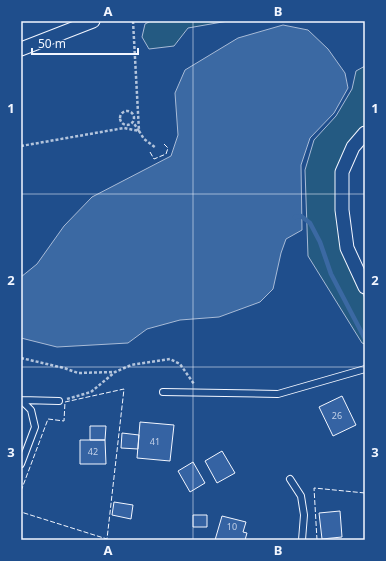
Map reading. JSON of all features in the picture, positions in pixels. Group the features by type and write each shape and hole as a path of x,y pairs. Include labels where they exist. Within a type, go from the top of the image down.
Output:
{"street":[{"path":"21,49 93,21"},
{"path":"365,134 353,147 342,172 342,210 347,248 358,267 365,287"}],"lane":[{"path":"163,392 278,394 365,369"},
{"path":"21,400 59,401"},
{"path":"21,400 31,410 35,427 21,464"},
{"path":"290,478 301,496 304,515 302,540"}],"path":[{"path":"133,21 139,131"},
{"path":"133,122 126,125 123,124 120,117 128,111 132,112 134,119 133,122 144,139 156,148"},
{"path":"21,146 124,128 139,131"},
{"path":"21,358 64,368 78,373 115,372"},
{"path":"59,401 91,392 115,372 131,365 170,359 180,364 200,392"}],"shaded area":[{"path":"151,21 228,21 188,28 174,46 149,49 142,37 145,24"},
{"path":"283,25 308,30 328,49 345,73 348,88 334,113 310,138 301,165 302,230 286,239 281,253 273,289 260,302 219,317 180,320 147,329 128,343 57,347 21,338 21,277 37,264 64,226 92,197 171,156 178,135 175,93 185,70 238,38"},
{"path":"365,66 365,125 350,142 342,251 365,298 365,344 362,343 308,256 305,170 314,140 336,116 352,89 356,71"}],"building":[{"path":"342,396 356,425 333,436 319,407"},
{"path":"140,422 174,425 170,461 137,458"},
{"path":"90,426 106,426 105,440 90,440"},
{"path":"122,433 139,435 138,449 121,448"},
{"path":"80,440 105,440 106,464 80,464"},
{"path":"222,451 235,473 217,483 205,461"},
{"path":"193,462 205,483 190,492 178,471"},
{"path":"114,502 133,505 131,519 112,515"},
{"path":"340,511 342,537 322,539 319,513"},
{"path":"193,515 207,515 207,527 193,527"},
{"path":"222,516 246,522 243,532 247,533 245,540 215,540"}],"waterway":[{"path":"295,217 301,216 310,223 320,242 331,274 365,339"}],"fence":[{"path":"150,152 154,159 166,154 168,148 163,143"},
{"path":"21,491 48,419 64,421 65,402 124,389 107,539 21,512"},
{"path":"317,540 314,488 365,493"}]}
